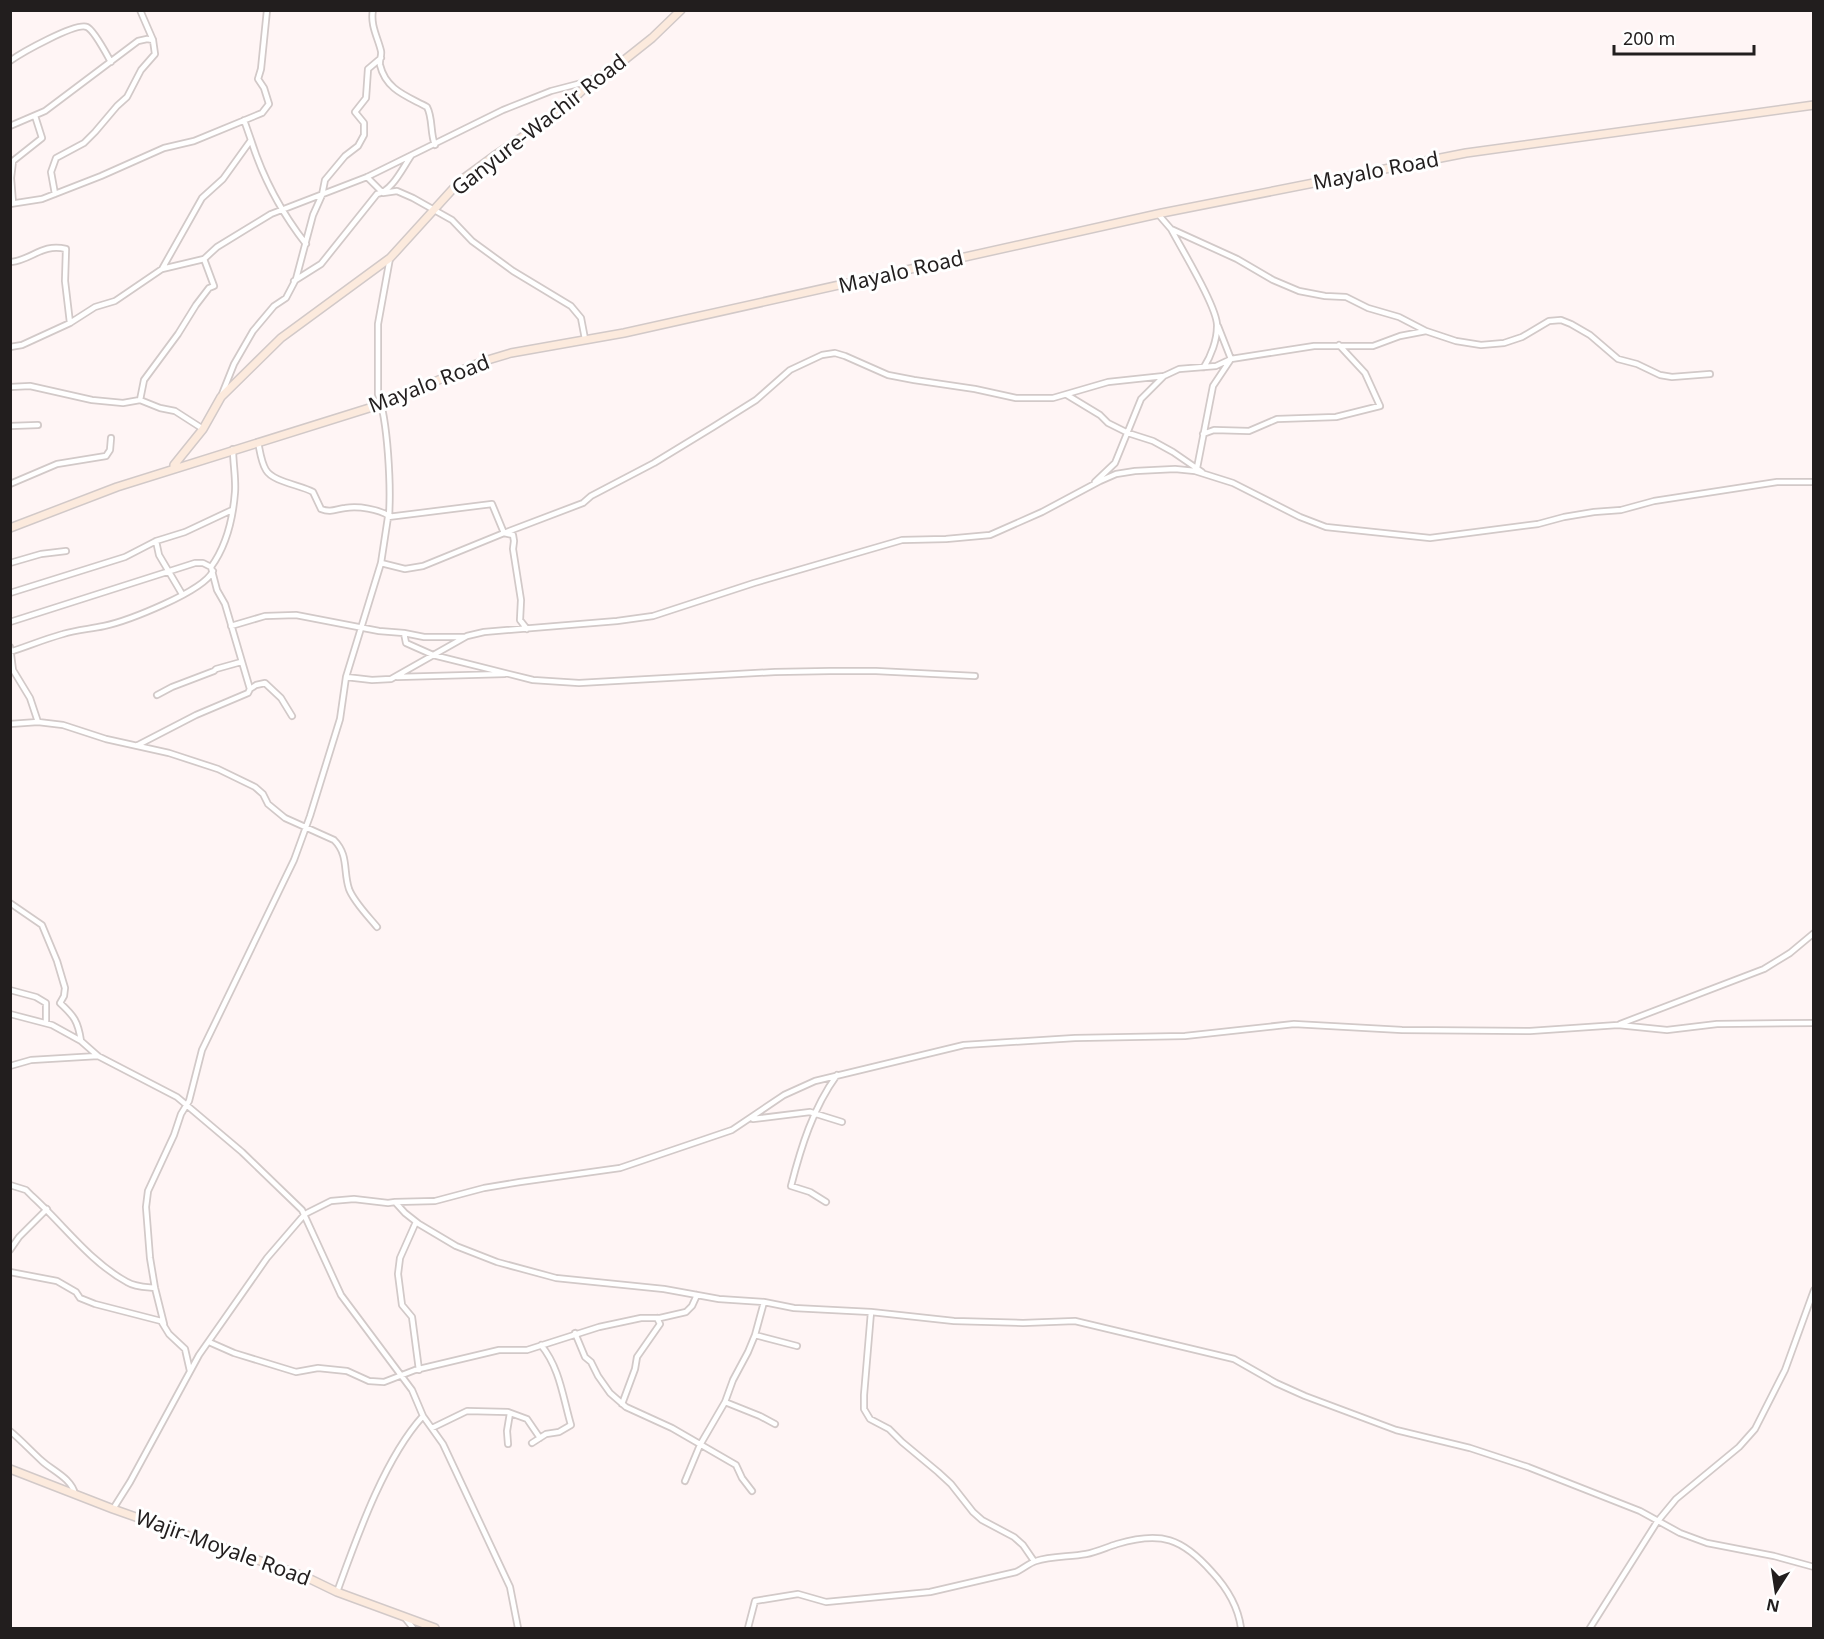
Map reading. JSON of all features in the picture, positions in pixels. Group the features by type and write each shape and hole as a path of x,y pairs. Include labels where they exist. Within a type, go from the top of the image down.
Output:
{"street":[{"path":"55,194 51,172 56,158 84,143 127,97 141,70 155,54 153,40 140,10"},
{"path":"35,116 42,138 13,161 12,204 42,199 164,148 194,141 262,112 269,104 264,88 258,79 267,10"},
{"path":"373,10 373,25 381,50 380,64 387,80 392,87 408,99 427,107 430,111 432,137 435,145"},
{"name":"Ganyure-Wachir Road","path":"174,469 174,465 203,429 221,397 281,338 390,258 460,181 561,111 592,80 613,69 652,38 681,10"},
{"path":"10,61 57,35 83,27 90,29 111,62"},
{"path":"10,126 50,108 138,41 153,40"},
{"path":"221,397 234,364 253,331 274,306 286,298 294,281 325,180 345,156 358,146 364,135 364,123 355,112 366,98 368,69 381,58"},
{"path":"10,347 22,345 70,323 95,307 115,301 162,269 204,259 217,247 281,210 367,177 503,110 551,91 592,80"},
{"name":"Mayalo Road","path":"10,528 117,487 382,404 481,362 511,353 624,333 1158,214 1466,153 1814,105"},
{"path":"244,120 259,165 281,210 306,244"},
{"path":"162,269 202,198 223,179 251,140"},
{"path":"383,193 412,155"},
{"path":"367,177 383,193"},
{"path":"294,281 321,264 376,194 397,191 452,220 472,241 513,271 571,306 581,318 585,339"},
{"path":"1158,214 1171,230 1214,310 1231,359"},
{"path":"1171,230 1237,259 1273,280 1299,291 1346,297 1368,308 1456,341 1481,345 1504,343 1522,337 1549,321 1561,320 1590,335 1618,359 1644,366 1660,375 1672,377 1710,374"},
{"path":"10,262 26,259 42,249 66,249 65,281 70,323"},
{"path":"190,1371 185,1350 164,1324 155,1288 146,1207 148,1191 185,1105 190,1099 202,1050 294,860 306,829 332,750 340,719 346,677 381,563 389,516 388,471 382,404 378,394 378,324 390,258"},
{"path":"140,400 144,380 196,305 209,288 214,286 204,259"},
{"path":"1204,367 1210,358 1218,326"},
{"path":"381,563 405,569 423,566 583,503 591,496 654,463 756,400 790,370 822,355 835,353 845,356 888,375 1030,399 1053,398 1108,382 1164,376 1179,369 1216,366 1231,359 1314,346 1373,346 1426,331"},
{"path":"1203,434 1214,430 1249,431 1277,419 1336,417 1380,406 1365,373 1339,345"},
{"path":"1197,468 1214,386 1231,359"},
{"path":"1085,490 1115,463 1141,399 1164,376"},
{"path":"10,387 30,386 92,400 123,403 140,400 175,411 203,429"},
{"path":"1067,395 1100,415 1108,423 1128,433 1153,441 1205,474"},
{"path":"10,426 38,424"},
{"path":"10,484 57,464 106,456 111,438"},
{"path":"258,442 268,474 313,492 321,508 333,512 359,507 381,511 389,516 450,511 492,504 504,533"},
{"path":"38,722 30,698 13,670 11,651 61,634 112,623 158,608 206,579 227,537 235,491 233,449"},
{"path":"231,626 265,616 296,615 424,637 467,636 484,632 653,616 754,583 902,540 946,540 990,535 1116,474 1135,471 1175,469 1205,474 1233,483 1300,517 1326,526 1430,538 1538,524 1564,517 1621,510 1654,501 1777,482 1814,482"},
{"path":"10,593 125,557 156,541 185,532 231,510"},
{"path":"504,533 513,535 521,600 520,620 527,629"},
{"path":"156,541 159,555 167,572 182,594"},
{"path":"10,563 40,554 66,550"},
{"path":"10,622 195,563 203,563 212,569 217,590 225,604 250,689"},
{"path":"404,633 406,643 433,654 533,680 579,683 830,671 975,676"},
{"path":"346,677 372,681 397,677 467,636"},
{"path":"157,695 216,669 241,662"},
{"path":"397,677 403,679 509,673"},
{"path":"138,745 196,715 248,693 256,685 265,683 281,698 292,716"},
{"path":"10,724 38,722 63,725 106,739 186,758 235,776 263,794 268,804 285,818 334,840 340,846 344,853 350,892 377,927"},
{"path":"10,903 42,925 65,988 60,1003"},
{"path":"1618,1025 1764,969 1790,953 1814,933"},
{"path":"10,990 36,997 46,1003 60,1003 72,1014 79,1026 81,1041"},
{"path":"46,1003 46,1022"},
{"path":"10,1014 46,1022 81,1041 98,1056 169,1093 242,1152 305,1214 341,1295 412,1390 423,1416 443,1444 507,1580 518,1629"},
{"path":"113,1509 190,1371 267,1258 305,1214 331,1201 354,1199 388,1203 435,1201 502,1185 620,1168 719,1135 750,1120 784,1095 801,1086 951,1047 1020,1040 1185,1036 1294,1024 1378,1029 1530,1031 1618,1025 1667,1029 1717,1024 1814,1023"},
{"path":"10,1066 31,1060 98,1056"},
{"path":"826,1202 810,1192 791,1186 799,1153 815,1114 826,1090 837,1075"},
{"path":"750,1120 810,1112 842,1122"},
{"path":"10,1185 26,1190 103,1266 127,1282 155,1288"},
{"path":"395,1202 416,1222 456,1246 497,1262 556,1278 664,1289 794,1308 871,1312 954,1321 1023,1323 1074,1321 1234,1359 1276,1383 1305,1396 1396,1430 1528,1467 1647,1514 1657,1522 1707,1543 1774,1556 1814,1567"},
{"path":"10,1250 47,1209"},
{"path":"416,1222 400,1258 398,1274 402,1305 412,1317 419,1370"},
{"path":"10,1272 57,1281 76,1292 80,1298 95,1304 157,1319 164,1324"},
{"path":"1590,1629 1657,1522 1676,1499 1724,1460 1755,1429 1785,1370 1814,1290"},
{"path":"210,1342 234,1353 300,1373 318,1368 347,1371 355,1376 384,1382 419,1370 499,1350 527,1350 575,1333 641,1317 657,1318 686,1312 697,1295"},
{"path":"685,1480 700,1445 725,1402 755,1335 764,1302"},
{"path":"871,1312 864,1395 864,1409 870,1419 889,1429 938,1472 982,1520 1014,1537 1034,1561"},
{"path":"622,1404 637,1357 660,1324 657,1318"},
{"path":"575,1333 585,1357 591,1362 610,1394 622,1404 672,1428 736,1465 752,1491"},
{"path":"755,1335 797,1346"},
{"path":"532,1443 546,1434 559,1432 571,1425 557,1372 548,1353 541,1345"},
{"path":"725,1402 775,1424"},
{"path":"432,1428 467,1411 510,1413 527,1419 540,1438"},
{"path":"508,1444 510,1413"},
{"path":"337,1592 349,1558 393,1458 411,1429 423,1416"},
{"path":"10,1431 63,1477 73,1488 75,1494"},
{"name":"Wajir-Moyale Road","path":"10,1469 113,1509 306,1577 337,1592 435,1629"},
{"path":"748,1629 755,1601 798,1594 826,1602 930,1592 1016,1572 1027,1568 1034,1561 1088,1554 1132,1541 1165,1539 1177,1542 1191,1550 1227,1589 1241,1629"},
{"path":"405,1618 413,1629"}]}
